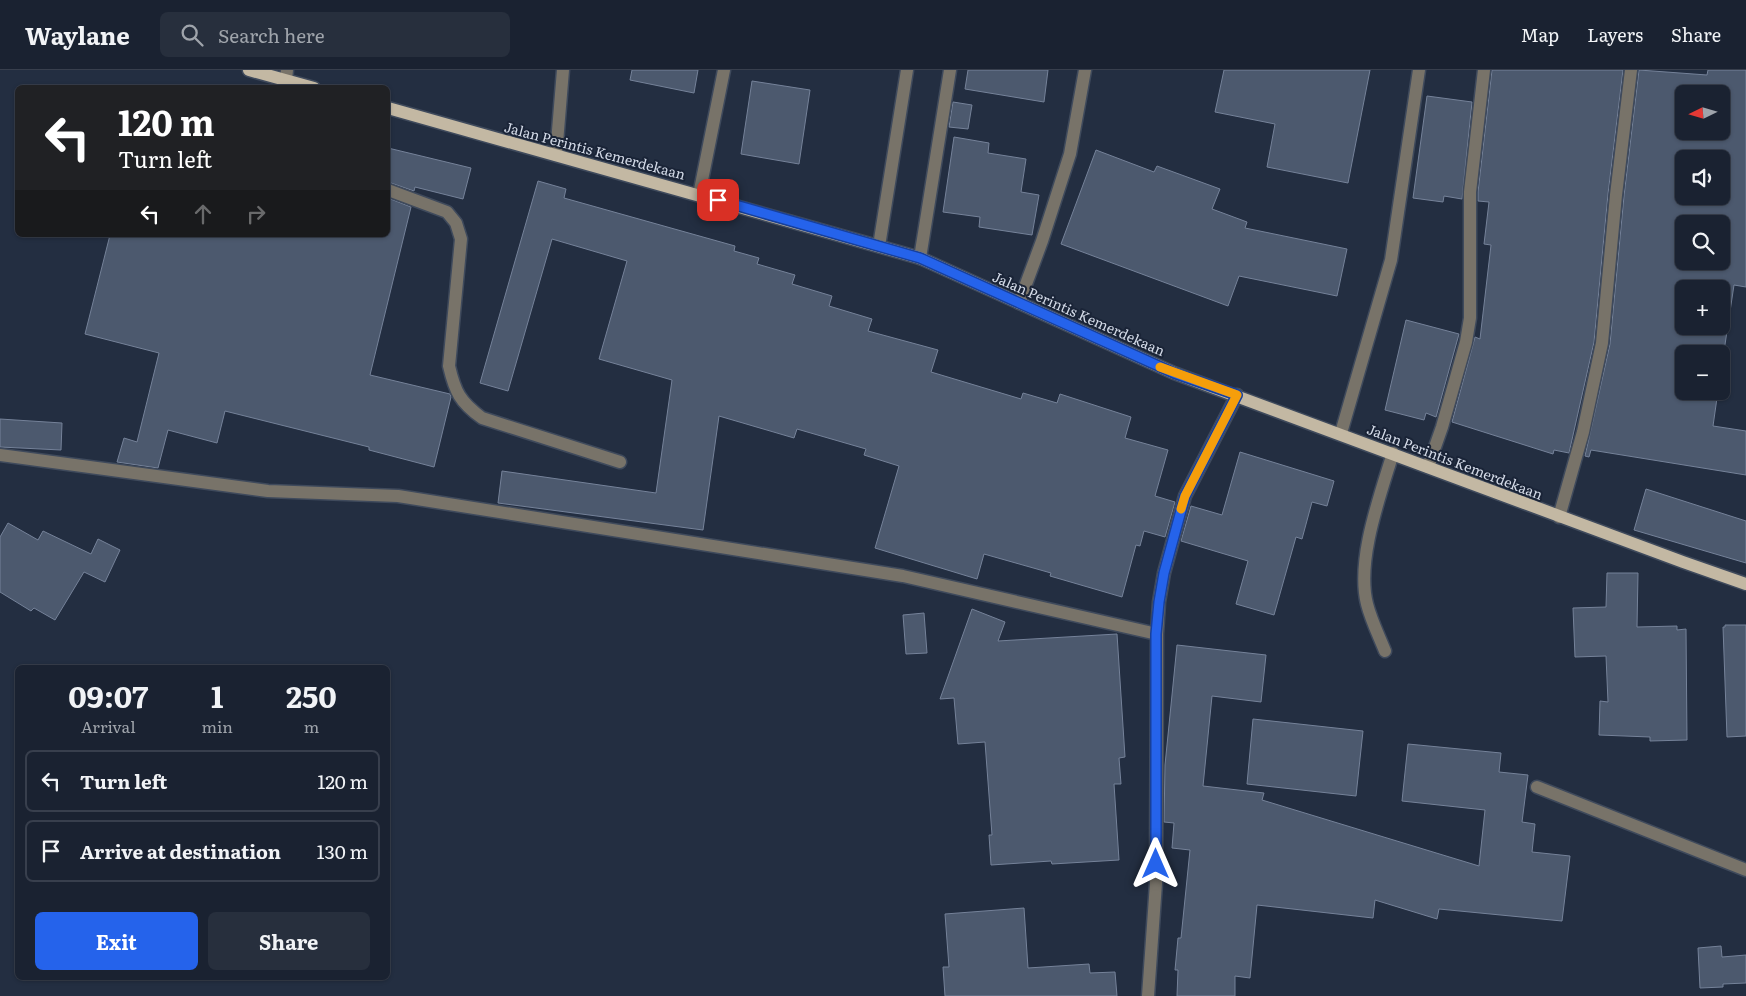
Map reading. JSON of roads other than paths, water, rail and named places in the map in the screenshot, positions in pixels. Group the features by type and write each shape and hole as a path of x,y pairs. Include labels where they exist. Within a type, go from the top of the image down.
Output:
{"main road":[{"path":"249,70 287,75 308,85"},
{"name":"Jalan Perintis Kemerdekaan","path":"390,109 920,258 1174,373 1393,453 1560,517 1746,584"}],"street":[{"path":"556,155 563,70"},
{"path":"699,195 724,70"},
{"path":"879,246 907,70"},
{"path":"920,258 950,70"},
{"path":"1019,303 1042,241 1070,154 1085,70"},
{"path":"1341,434 1391,260 1418,70"},
{"path":"1428,467 1442,427 1466,342 1470,318 1470,192 1484,70"},
{"path":"1560,517 1583,432 1602,343 1616,195 1631,70"},
{"path":"390,191 447,212 456,223 461,240 449,366 454,385 465,406 482,418 620,462"},
{"path":"1148,996 1156,883 1156,634 1159,602 1164,573 1185,496 1237,395"},
{"path":"1385,651 1367,603 1365,563 1372,521 1393,453"},
{"path":"0,455 268,491 398,496 418,499 903,576 1156,634"},
{"path":"1537,787 1746,870"}]}
